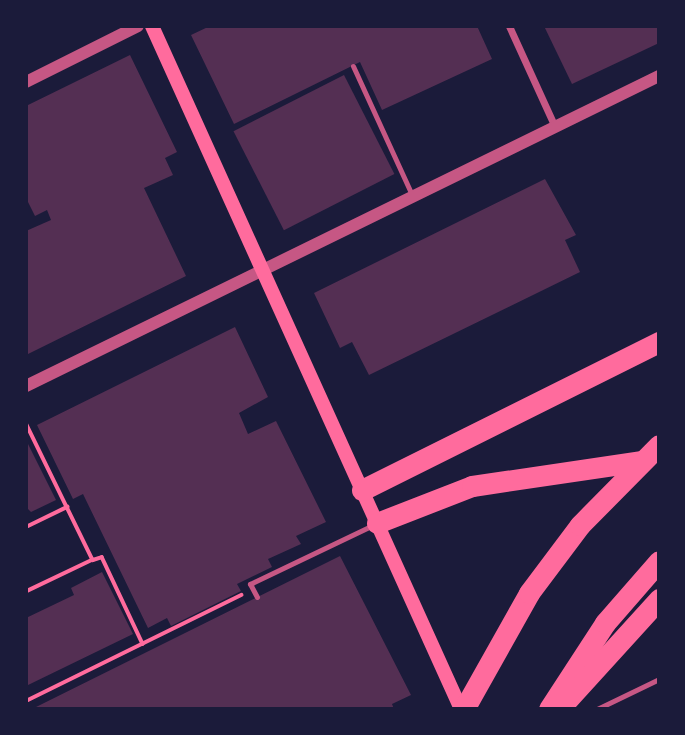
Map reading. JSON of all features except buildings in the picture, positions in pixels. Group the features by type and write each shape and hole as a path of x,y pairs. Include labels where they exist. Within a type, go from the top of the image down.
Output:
{"highway":[{"path":"362,490 659,342"},
{"path":"462,709 523,603 580,525 659,445"},
{"path":"377,523 472,486 659,457"},
{"path":"549,709 605,623 659,561"},
{"path":"559,709 659,599"}],"main road":[{"path":"152,26 462,709"}],"street":[{"path":"26,82 138,26"},
{"path":"509,26 555,127"},
{"path":"26,386 263,274 659,76"}],"lane":[{"path":"353,66 414,198"},
{"path":"257,597 250,583 377,523"},
{"path":"600,708 659,679"}],"path":[{"path":"26,423 93,560"},
{"path":"26,527 67,507"},
{"path":"26,592 102,558 143,644"},
{"path":"26,701 253,590"}]}
